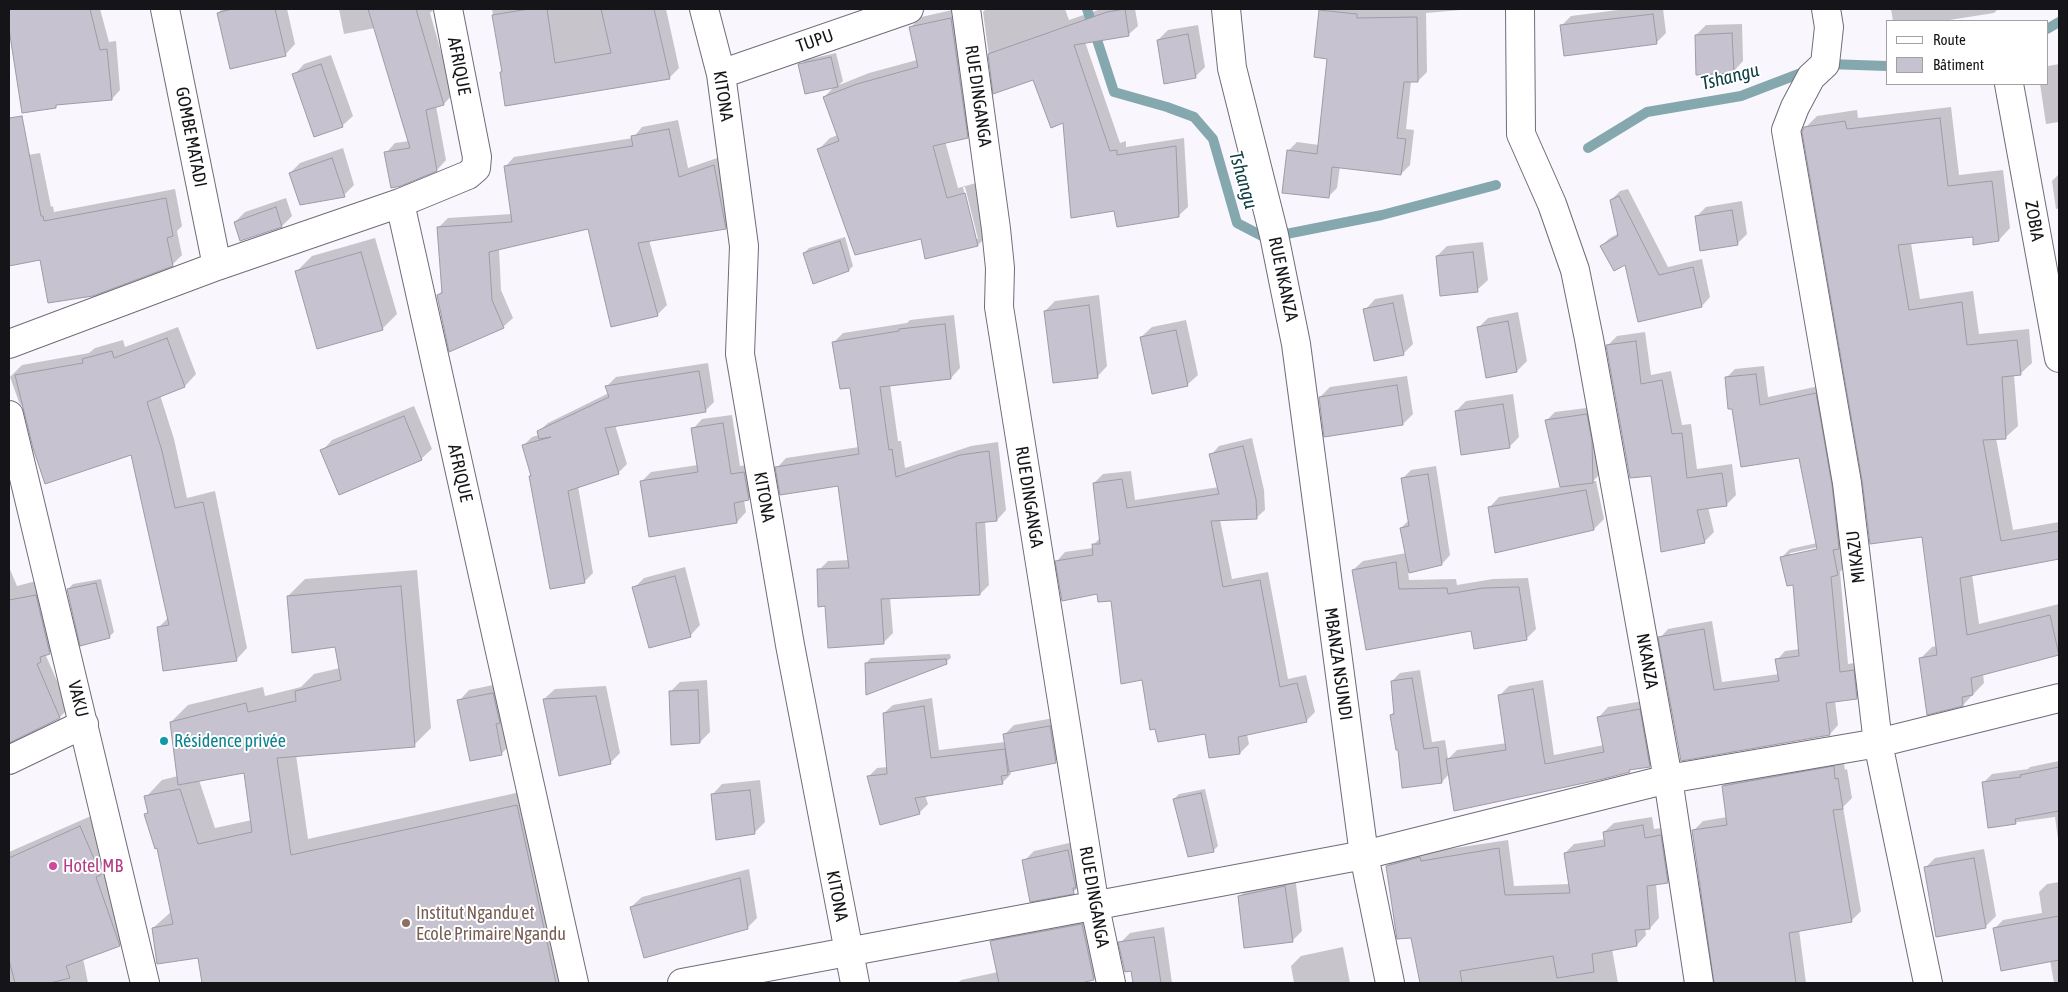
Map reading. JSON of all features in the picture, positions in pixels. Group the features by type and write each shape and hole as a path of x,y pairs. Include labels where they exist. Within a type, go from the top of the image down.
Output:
{"street":[{"name":"GOMBE MATADI","path":"165,9 216,266"},
{"name":"AFRIQUE","path":"448,9 477,157 476,168 468,175 400,203 574,983"},
{"name":"KITONA","path":"704,9 721,74 744,246 740,354 788,635 855,983"},
{"name":"TUPU","path":"721,74 909,9"},
{"name":"RUE DINGANGA","path":"966,9 996,229 1000,268 999,307 1095,906 1111,983"},
{"name":"RUE NKANZA","path":"1226,9 1232,68 1274,235 1296,344"},
{"name":"NKANZA","path":"1520,9 1521,134 1552,204 1575,270 1668,779 1699,983"},
{"name":"MIKAZU","path":"1826,9 1829,27 1825,64 1811,77 1795,107 1786,130 1847,483 1878,743 1928,983"},
{"name":"ZOBIA","path":"2009,85 2048,230 2059,358"},
{"path":"9,344 216,266 400,203"},
{"name":"MBANZA NSUNDI","path":"1296,344 1364,855 1390,983"},
{"name":"VAKU","path":"9,415 145,983"},
{"path":"682,983 1364,855 1668,779 1878,743 2059,698"},
{"path":"9,760 84,724"}],"building":[{"path":"9,9 90,9 100,50 107,49 112,100 56,105 56,108 22,113 9,29"},
{"path":"232,9 275,9 286,56 230,69 217,13"},
{"path":"368,9 416,9 444,105 426,110 437,171 401,186 391,188 384,152 410,148"},
{"path":"529,9 547,9 555,63 611,53 601,9 654,9 670,79 505,106 500,72 502,72 492,15"},
{"path":"1125,9 1129,36 1074,45 1110,151 1117,150 1117,155 1176,146 1179,217 1117,227 1114,211 1071,218 1063,123 1051,128 1033,80 993,94 988,54 1107,12"},
{"path":"1319,10 1357,14 1357,18 1417,17 1418,82 1404,82 1397,138 1406,139 1401,175 1332,167 1329,198 1282,193 1287,150 1317,154 1327,59 1314,57"},
{"path":"1653,14 1657,44 1564,56 1560,25"},
{"path":"951,18 968,138 933,146 947,198 965,193 978,246 925,259 921,239 855,255 817,149 839,141 823,97 857,84 918,67 909,27"},
{"path":"1732,33 1734,73 1696,75 1695,35"},
{"path":"1188,34 1196,78 1164,84 1157,40"},
{"path":"831,57 838,87 805,94 798,64"},
{"path":"321,64 343,127 314,137 292,74"},
{"path":"22,116 41,216 43,216 44,221 166,198 173,236 167,238 173,266 93,296 48,303 40,260 9,266 9,118"},
{"path":"1940,118 1948,186 1992,181 1999,241 1973,245 1973,237 1898,245 1909,310 1962,302 1967,345 2017,340 2021,375 2002,377 2006,439 1983,440 2001,541 2059,531 2059,559 1960,578 1967,635 2050,615 2059,655 1971,678 1973,695 1962,697 1963,706 1927,715 1919,658 1937,655 1922,537 1870,544 1862,480 1802,132 1804,127 1845,121 1847,129"},
{"path":"669,129 679,177 714,165 726,229 638,243 658,316 611,327 588,229 489,252 492,300 504,328 449,352 437,295 442,293 437,227 512,222 504,166 633,146 631,136"},
{"path":"332,158 345,197 300,205 289,173"},
{"path":"1619,196 1659,275 1693,267 1702,307 1638,322 1625,265 1614,271 1600,246 1618,236 1610,200"},
{"path":"276,207 282,227 240,241 234,222"},
{"path":"1732,210 1738,245 1700,251 1695,216"},
{"path":"840,241 849,271 813,284 803,253"},
{"path":"361,252 383,330 317,349 295,271"},
{"path":"1473,252 1478,292 1440,296 1436,256"},
{"path":"1393,303 1404,355 1374,361 1363,309"},
{"path":"1089,305 1098,378 1053,383 1044,311"},
{"path":"1508,321 1517,372 1486,378 1477,327"},
{"path":"945,324 951,379 880,387 889,450 892,449 896,477 960,455 989,451 997,521 976,523 980,595 881,599 884,644 828,648 825,606 818,607 817,569 849,568 838,486 780,495 775,467 859,454 850,388 840,389 832,342 899,331 899,329"},
{"path":"1176,330 1188,386 1152,394 1140,337"},
{"path":"167,338 185,387 147,402 162,451 175,508 203,502 237,661 163,671 157,627 169,625 131,455 45,484 33,448 15,375 83,363 82,359 112,351 114,358"},
{"path":"1636,341 1641,384 1662,380 1672,434 1682,433 1687,478 1722,473 1727,506 1697,510 1705,543 1661,552 1651,476 1630,478 1606,345"},
{"path":"699,371 706,412 605,428 619,474 568,491 585,583 550,589 529,476 531,476 522,445 551,437 539,439 537,431 609,397 605,386"},
{"path":"1756,374 1760,405 1816,393 1832,485 1839,549 1833,550 1838,575 1831,577 1840,672 1854,670 1857,699 1826,703 1830,735 1681,761 1658,637 1704,629 1714,690 1779,681 1775,659 1799,656 1793,585 1787,586 1780,557 1817,549 1799,458 1741,467 1732,409 1728,409 1725,377"},
{"path":"1397,385 1403,425 1324,437 1319,397"},
{"path":"1503,404 1510,448 1461,455 1455,411"},
{"path":"1587,414 1592,441 1593,483 1560,487 1545,420"},
{"path":"404,416 422,460 339,495 320,450"},
{"path":"723,423 731,474 744,472 749,500 734,503 737,523 649,537 640,481 698,472 691,428"},
{"path":"1243,446 1256,499 1257,519 1211,521 1223,587 1260,580 1280,687 1297,683 1307,722 1238,737 1240,754 1209,758 1205,734 1158,742 1155,729 1150,730 1142,680 1121,684 1111,601 1098,602 1097,594 1062,601 1055,561 1093,555 1092,544 1100,544 1093,483 1122,479 1127,508 1219,494 1209,454"},
{"path":"1428,474 1442,565 1409,573 1400,528 1409,526 1401,478"},
{"path":"1586,490 1594,530 1495,553 1488,507"},
{"path":"1396,562 1399,589 1447,588 1448,594 1483,588 1519,587 1527,640 1474,649 1471,631 1366,650 1352,570"},
{"path":"675,576 691,637 649,648 632,587"},
{"path":"96,583 110,638 80,646 67,589"},
{"path":"401,586 415,747 277,758 291,855 517,805 556,983 202,983 198,958 157,964 152,928 173,924 157,848 155,849 144,814 148,813 144,796 180,789 198,844 252,832 244,773 178,785 170,722 246,703 248,712 296,701 295,691 341,680 335,647 292,653 287,596"},
{"path":"36,595 50,654 40,657 41,662 37,664 60,718 9,743 9,600"},
{"path":"946,659 947,664 866,695 865,663"},
{"path":"1412,678 1424,749 1438,747 1442,783 1402,788 1398,750 1396,750 1390,715 1394,714 1391,681"},
{"path":"1533,689 1545,764 1604,752 1597,717 1640,709 1650,767 1629,770 1630,772 1603,779 1454,811 1446,759 1506,750 1498,695"},
{"path":"698,690 700,743 671,745 669,691"},
{"path":"493,693 500,723 496,724 502,755 470,761 457,700"},
{"path":"596,696 611,764 559,776 543,699"},
{"path":"924,706 931,758 1005,749 1008,775 1001,776 1003,784 915,798 920,814 880,825 867,776 887,774 883,713"},
{"path":"1050,726 1056,763 1009,772 1003,734"},
{"path":"1834,766 1835,779 1838,778 1843,809 1833,810 1852,922 1789,933 1796,983 1714,983 1692,830 1727,825 1722,786"},
{"path":"2059,767 2059,811 2015,819 2016,824 1988,828 1982,782 2021,777 2020,775"},
{"path":"750,790 755,834 716,840 711,794"},
{"path":"1201,793 1214,852 1188,857 1173,799"},
{"path":"1643,825 1645,838 1661,835 1668,883 1647,886 1650,929 1635,930 1637,946 1592,954 1594,972 1557,978 1553,956 1460,971 1462,983 1420,983 1411,938 1397,939 1386,866 1420,857 1421,861 1499,848 1505,895 1570,893 1564,853 1605,846 1603,832"},
{"path":"80,826 101,875 96,877 120,946 66,966 70,978 50,983 15,983 9,960 9,858"},
{"path":"1068,850 1076,888 1073,888 1074,894 1030,902 1022,860"},
{"path":"1974,858 1986,928 1936,937 1924,867"},
{"path":"740,878 748,929 644,958 630,907"},
{"path":"1285,886 1293,942 1244,948 1238,896"},
{"path":"2059,916 2059,960 2001,971 1993,928"},
{"path":"1082,924 1094,980 1081,983 999,983 990,941"},
{"path":"1154,937 1161,983 1133,983 1131,971 1125,972 1118,942"}],"waterway":[{"name":"Tshangu","path":"1087,9 1114,92 1194,117 1213,139 1237,223 1266,238 1382,215 1496,185"},
{"name":"Tshangu","path":"2048,28 2059,22"},
{"name":"Tshangu","path":"1827,64 1886,66"},
{"name":"Tshangu","path":"1588,148 1647,112 1741,96 1809,70"}],"place":[{"name":"Résidence privée","path":"164,741"},
{"name":"Hotel MB","path":"53,866"},
{"name":"Institut Ngandu et Ecole Primaire Ngandu","path":"406,923"}]}
